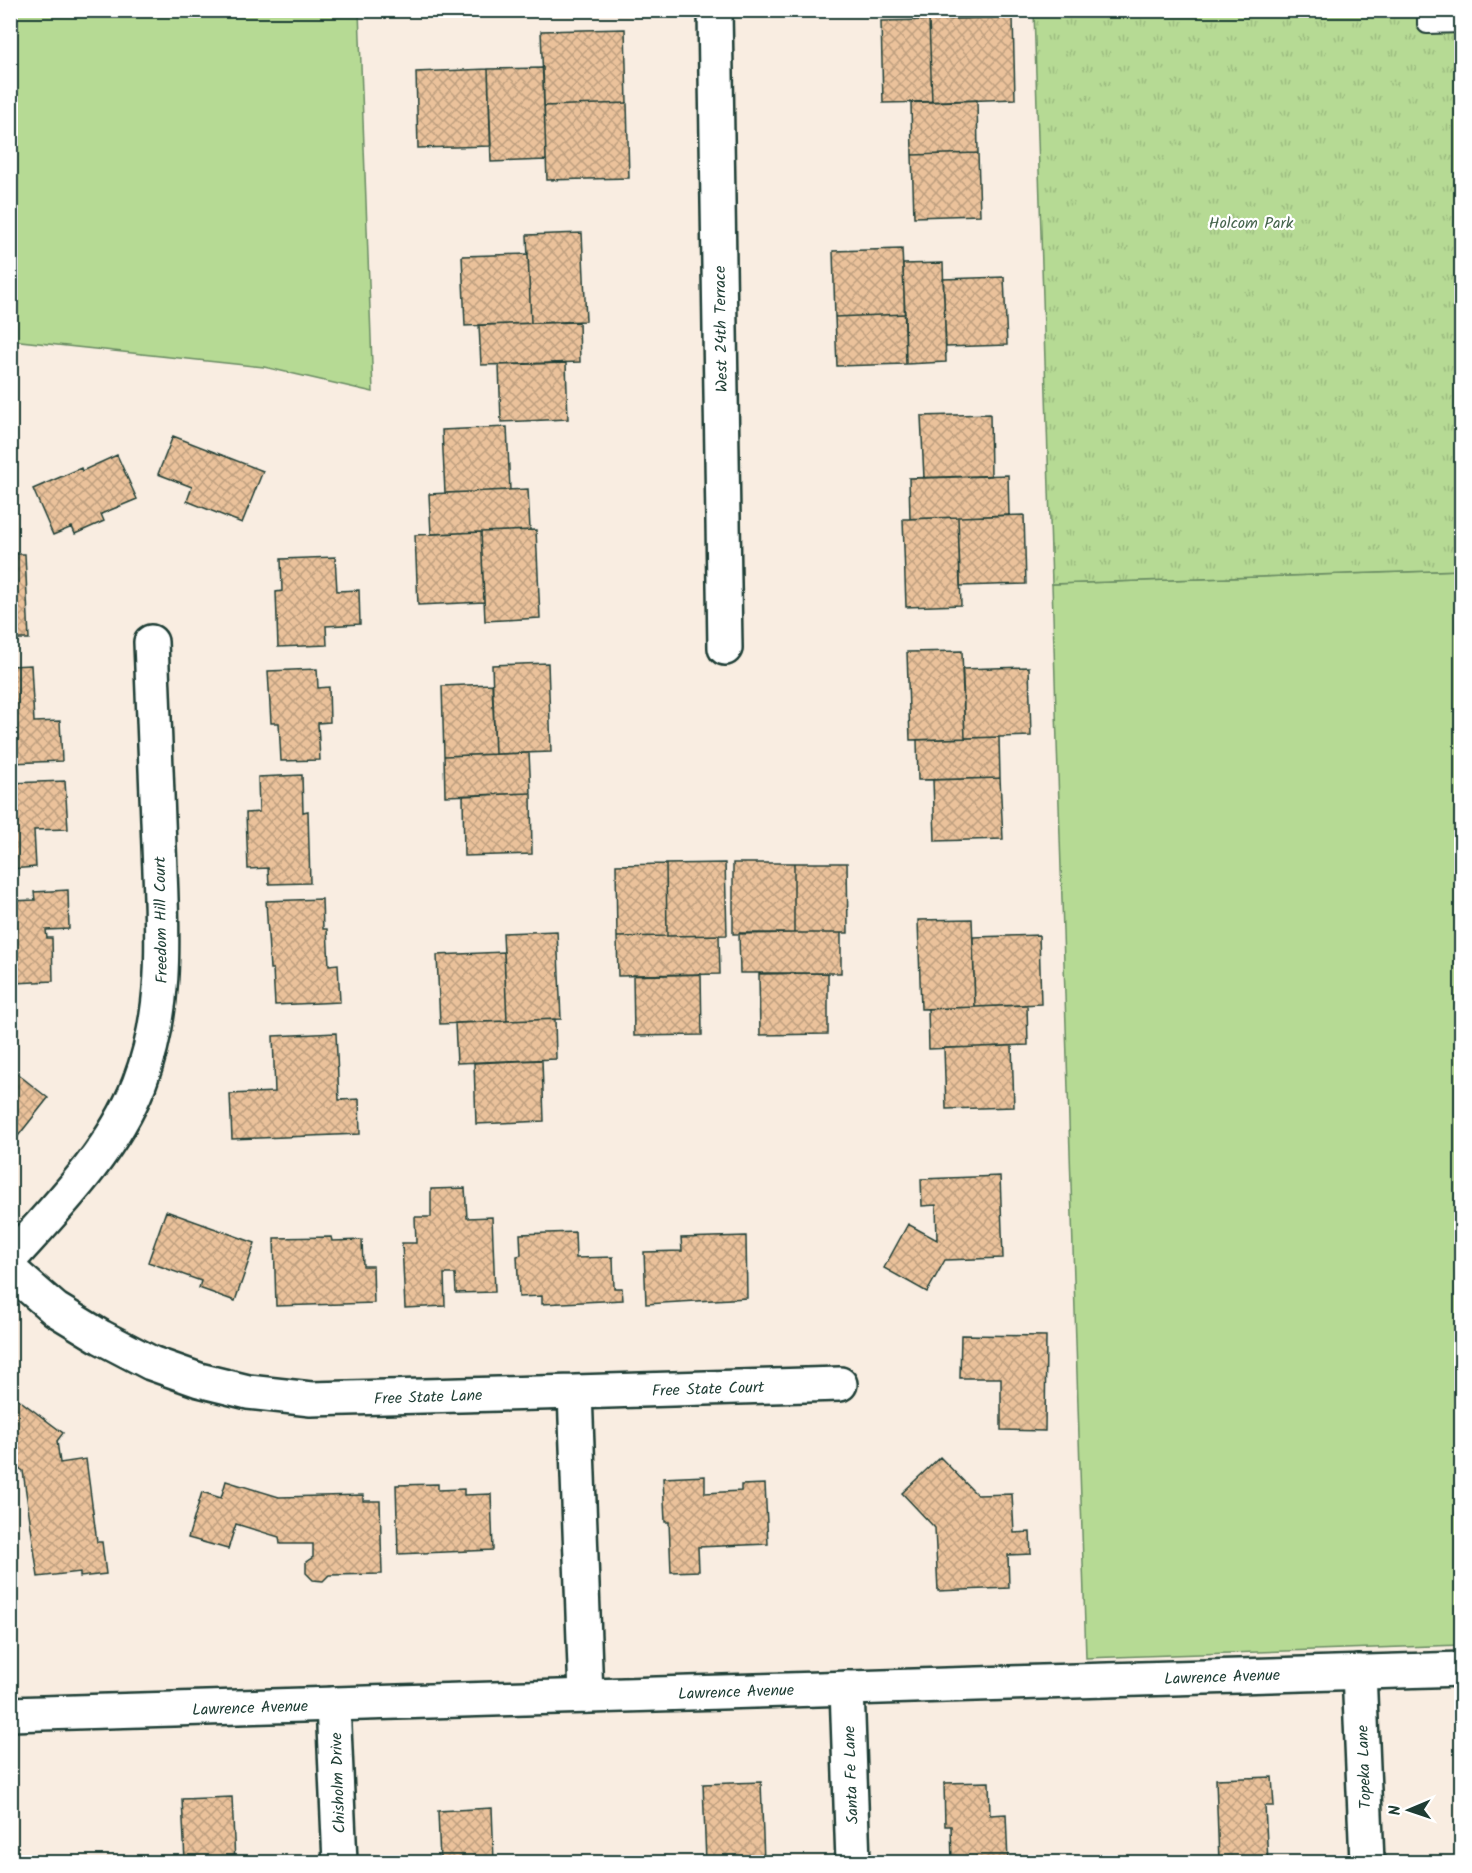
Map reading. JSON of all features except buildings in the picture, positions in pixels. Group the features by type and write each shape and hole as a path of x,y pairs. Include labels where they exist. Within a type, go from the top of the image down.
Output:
{"street":[{"name":"West 24th Terrace","path":"715,10 725,648"},
{"name":"Freedom Hill Court","path":"10,1260 67,1197 115,1132 138,1086 157,1023 163,959 151,642"},
{"name":"Free State Lane","path":"10,1270 56,1309 101,1338 151,1363 199,1380 248,1392 311,1399 575,1392"},
{"name":"Free State Court","path":"575,1392 840,1384"},
{"path":"575,1392 586,1696"},
{"name":"Lawrence Avenue","path":"10,1714 1461,1669"},
{"name":"Topeka Lane","path":"1359,1672 1367,1863"},
{"name":"Santa Fe Lane","path":"847,1688 853,1863"},
{"name":"Chisholm Drive","path":"333,1704 340,1863"}],"lane":[{"path":"1427,10 1427,24 1461,23"}],"green space":[{"path":"11,10 359,11 373,392 264,367 11,340"},
{"name":"Holcom Park","path":"1034,11 1461,11 1461,570 1052,584"},
{"path":"1461,570 1461,1645 1086,1658 1052,584"}]}
